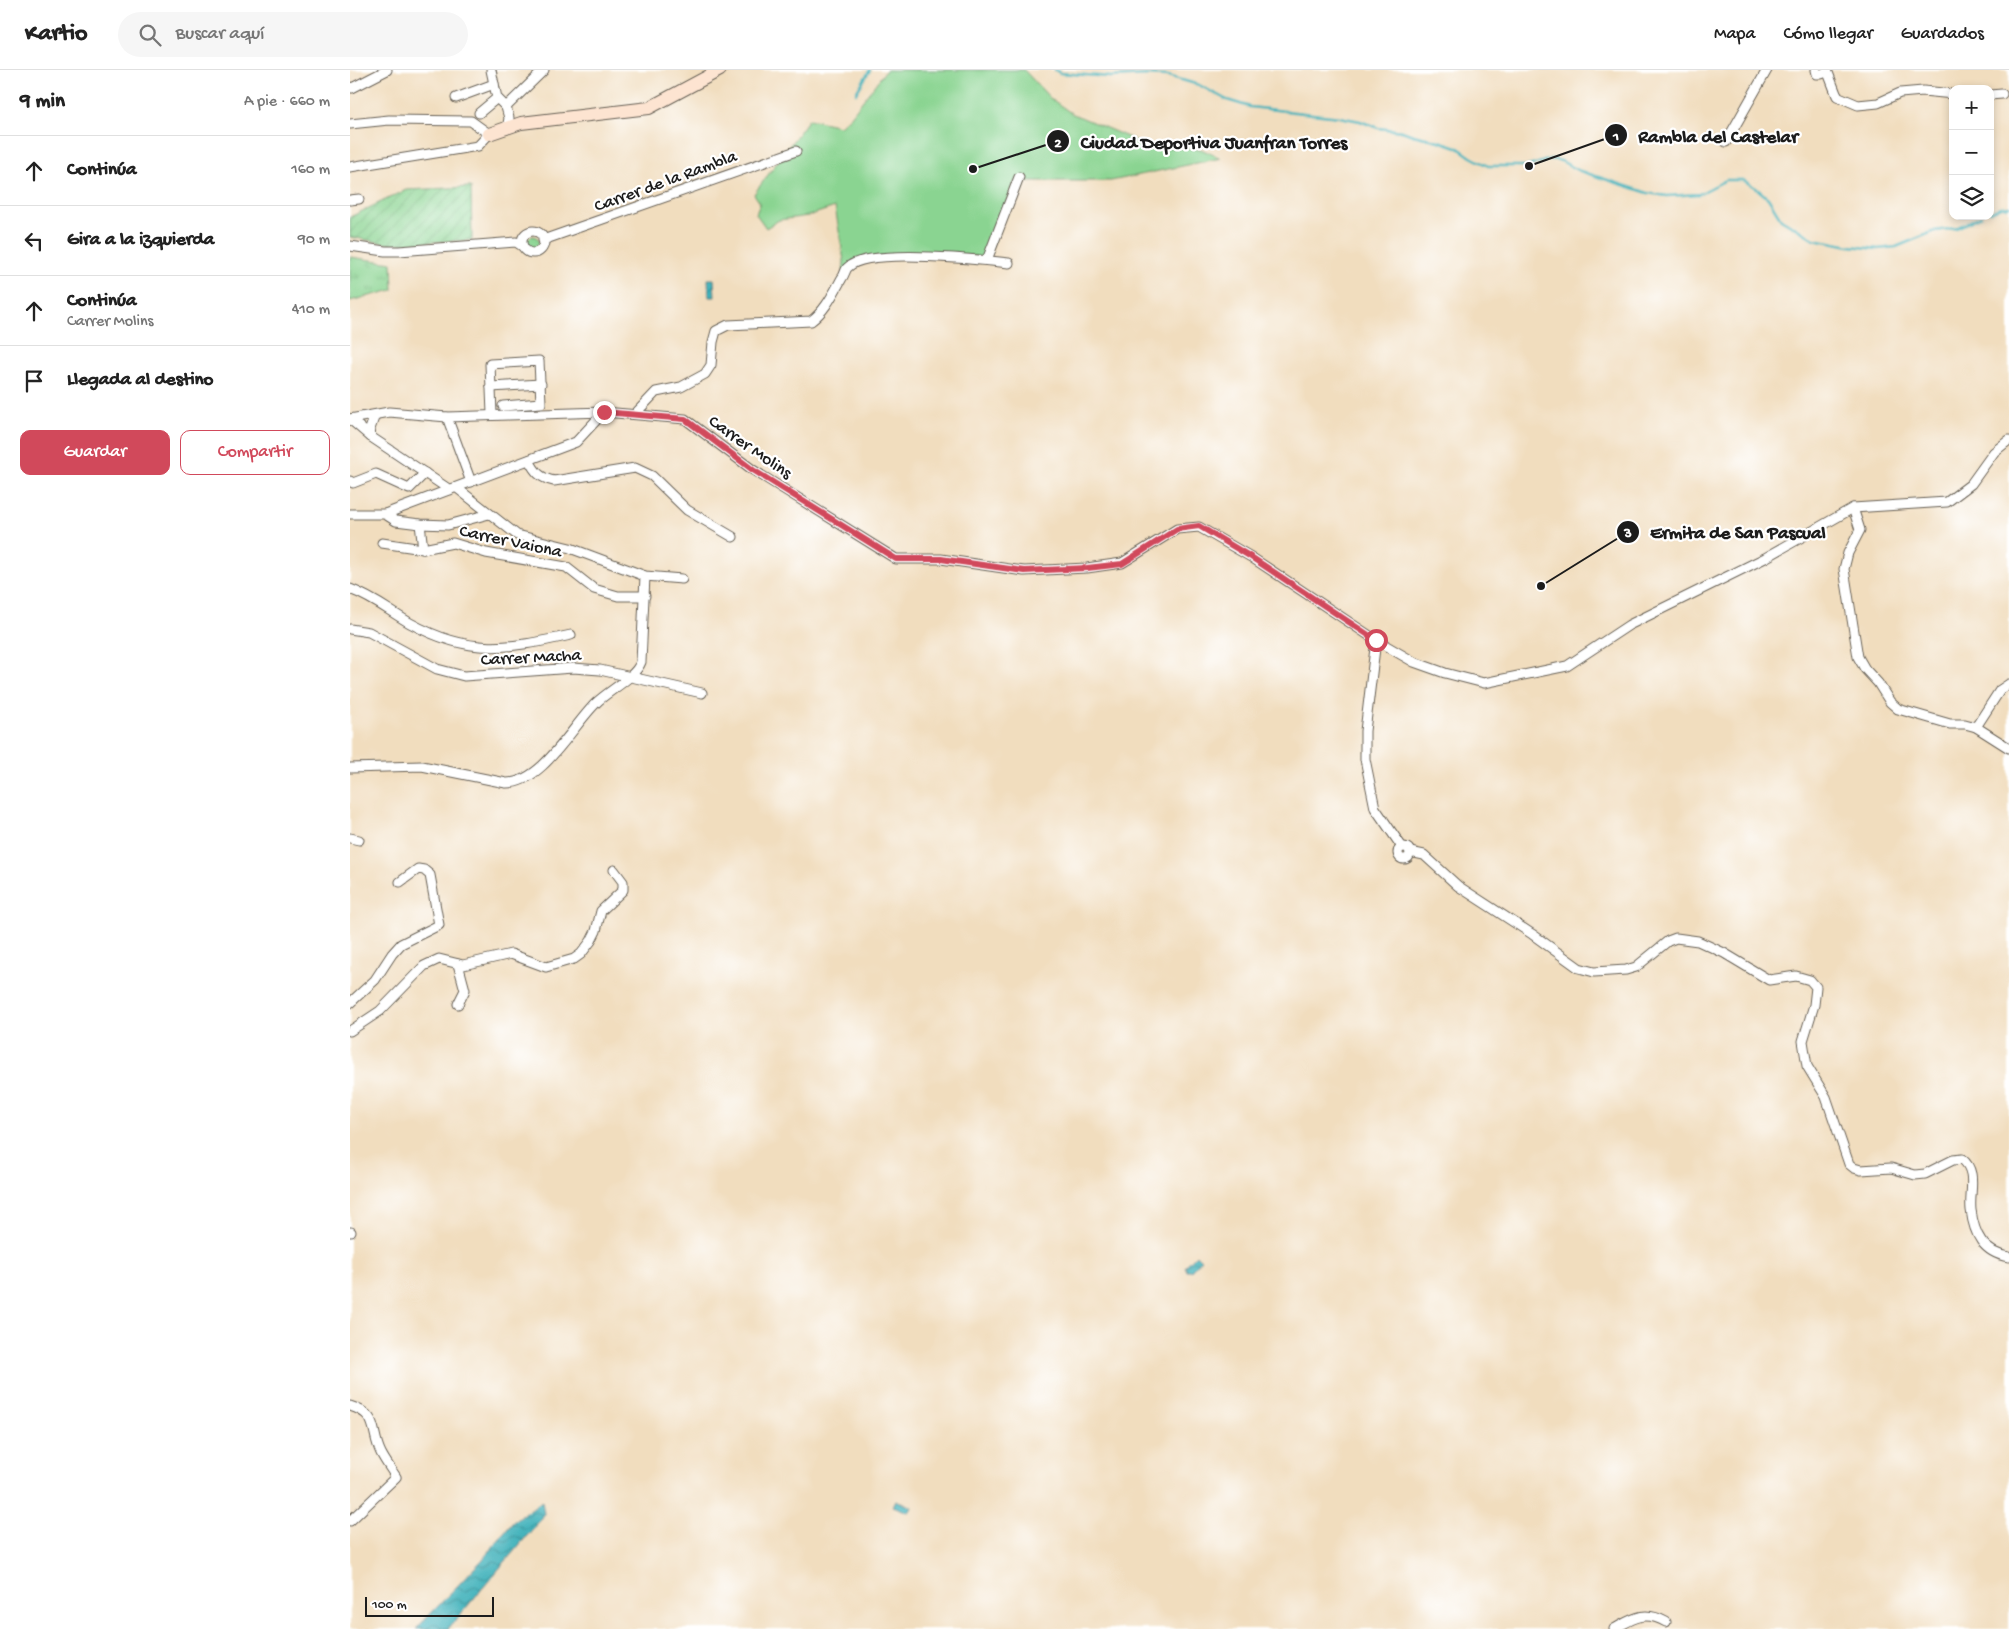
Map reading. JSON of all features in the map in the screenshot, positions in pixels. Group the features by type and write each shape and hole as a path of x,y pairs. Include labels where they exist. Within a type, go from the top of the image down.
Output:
{"street":[{"path":"351,88 387,70"},
{"path":"491,70 497,98 506,107 509,118 507,129"},
{"path":"506,107 544,70"},
{"path":"350,167 478,146 489,134 521,123 649,108 720,70"},
{"path":"1726,142 1767,70"},
{"path":"1816,70 1817,74 1827,71 1837,96 1858,105 1878,104 1900,93 1923,91 1949,94"},
{"path":"456,98 494,84"},
{"path":"1994,94 2002,94"},
{"path":"479,113 497,98"},
{"path":"350,124 389,120 471,121 489,134"},
{"name":"Carrer de la Rambla","path":"544,240 796,150"},
{"path":"987,260 1019,178"},
{"path":"350,246 384,251 520,241 533,231 540,233 544,240 541,250 534,253 528,252 520,241"},
{"path":"634,414 656,392 681,387 706,374 711,366 716,331 728,325 811,321 820,315 847,268 858,262 874,258 948,256 1009,263"},
{"path":"492,414 490,364 538,361 541,363 540,404 503,406"},
{"path":"491,387 541,384"},
{"name":"Carrer Molins","path":"350,419 389,412 446,417 492,414 604,412 685,419 753,470 896,559 941,559 1024,571 1087,568 1122,564 1177,529 1199,526 1251,557 1376,640 1414,662 1444,673 1484,683 1567,666 1630,625 1765,558 1852,508"},
{"path":"350,514 385,514 576,442 604,412"},
{"path":"371,437 370,429 375,415"},
{"path":"446,417 471,482"},
{"name":"Carrer Vaiona","path":"350,419 371,437 453,489 517,535 570,548 645,576 682,579"},
{"path":"2009,440 1994,452 1971,484 1947,502 1852,508 1860,530 1848,553 1844,569 1858,658 1890,702 1898,710 1941,722 1976,727 2009,748"},
{"path":"529,460 535,472 544,479 554,481 635,468 652,476 687,510 733,537"},
{"path":"350,481 353,483 376,474 409,489 425,473"},
{"name":"Carrer Vaiona","path":"385,514 396,520 420,524 448,525 489,514"},
{"path":"420,524 423,549"},
{"name":"Carrer Vaiona","path":"382,543 423,549 453,543 486,553 566,567 594,589 618,596 645,596"},
{"path":"350,768 422,766 506,783 518,782 550,758 596,703 638,671 642,662 645,576"},
{"name":"Carrer Macha","path":"350,589 370,597 410,623 452,642 482,647 519,646 571,635"},
{"name":"Carrer Macha","path":"350,630 369,632 437,669 464,676 573,668 600,670 702,693"},
{"path":"1376,640 1365,732 1365,759 1375,808 1402,847 1407,848 1410,852 1424,855 1458,886 1532,934 1579,968 1594,972 1626,970 1636,967 1668,941 1676,938 1698,941 1724,953 1769,980 1796,976 1810,980 1816,986 1814,1005 1803,1040 1807,1066 1826,1097 1849,1164 1861,1170 1891,1168 1915,1175 1925,1174 1953,1160 1962,1159 1969,1165 1972,1172 1971,1210 1981,1242 1988,1248 2009,1257"},
{"path":"1976,727 2000,690 2009,684"},
{"path":"350,1003 375,980 401,944 439,925 430,875 424,870 418,869 400,882"},
{"path":"350,1031 380,1011 424,966 439,959 464,965 512,954 546,967 574,959 581,954 591,941 596,931 601,911 623,890 623,882 614,870"},
{"path":"458,964 465,990 458,1004"},
{"path":"350,1406 359,1409 372,1419 380,1452 396,1477 350,1521"},
{"path":"1614,1629 1645,1615 1655,1616 1666,1622"}],"green space":[{"path":"886,70 1024,70 1050,98 1071,113 1151,147 1201,149 1221,158 1111,181 1015,181 991,249 983,257 960,255 956,252 953,254 864,258 843,272 844,261 835,207 808,216 779,220 766,228 756,214 760,203 754,194 809,119 840,126 851,116"},
{"path":"471,187 472,240 389,244 350,237 350,217 406,190"},
{"path":"531,236 535,236 539,242 535,248 531,248 527,244 527,240"},
{"path":"350,257 392,263 393,290 350,301"}],"water":[{"path":"708,279 714,279 715,297 709,297"},
{"path":"1196,1255 1201,1260 1191,1271 1187,1271 1185,1266"},
{"path":"896,1500 912,1507 910,1511 908,1512 893,1506"},
{"path":"542,1501 544,1514 448,1629 416,1629 483,1559 513,1522"}],"waterway":[{"path":"856,93 870,70"},
{"path":"1055,70 1060,73 1110,77 1168,76 1199,85 1227,100 1250,107 1340,117 1360,121 1378,128 1402,131 1439,141 1457,147 1488,166 1529,166 1551,159 1561,161 1580,171 1648,193 1667,196 1699,194 1726,180 1743,180 1768,198 1781,219 1814,239 1850,246 1878,249 1896,247 1935,231 1956,228 1973,220"},
{"path":"1994,210 2009,206"}],"place":[{"name":"Rambla del Castelar","path":"1529,166"},
{"name":"Ciudad Deportiva Juanfran Torres","path":"973,169"},
{"name":"Ermita de San Pascual","path":"1541,586"}],"route":[{"path":"604,412 685,419 753,470 896,559 941,559 1024,571 1087,568 1122,564 1177,529 1199,526 1251,557 1376,640"}]}
